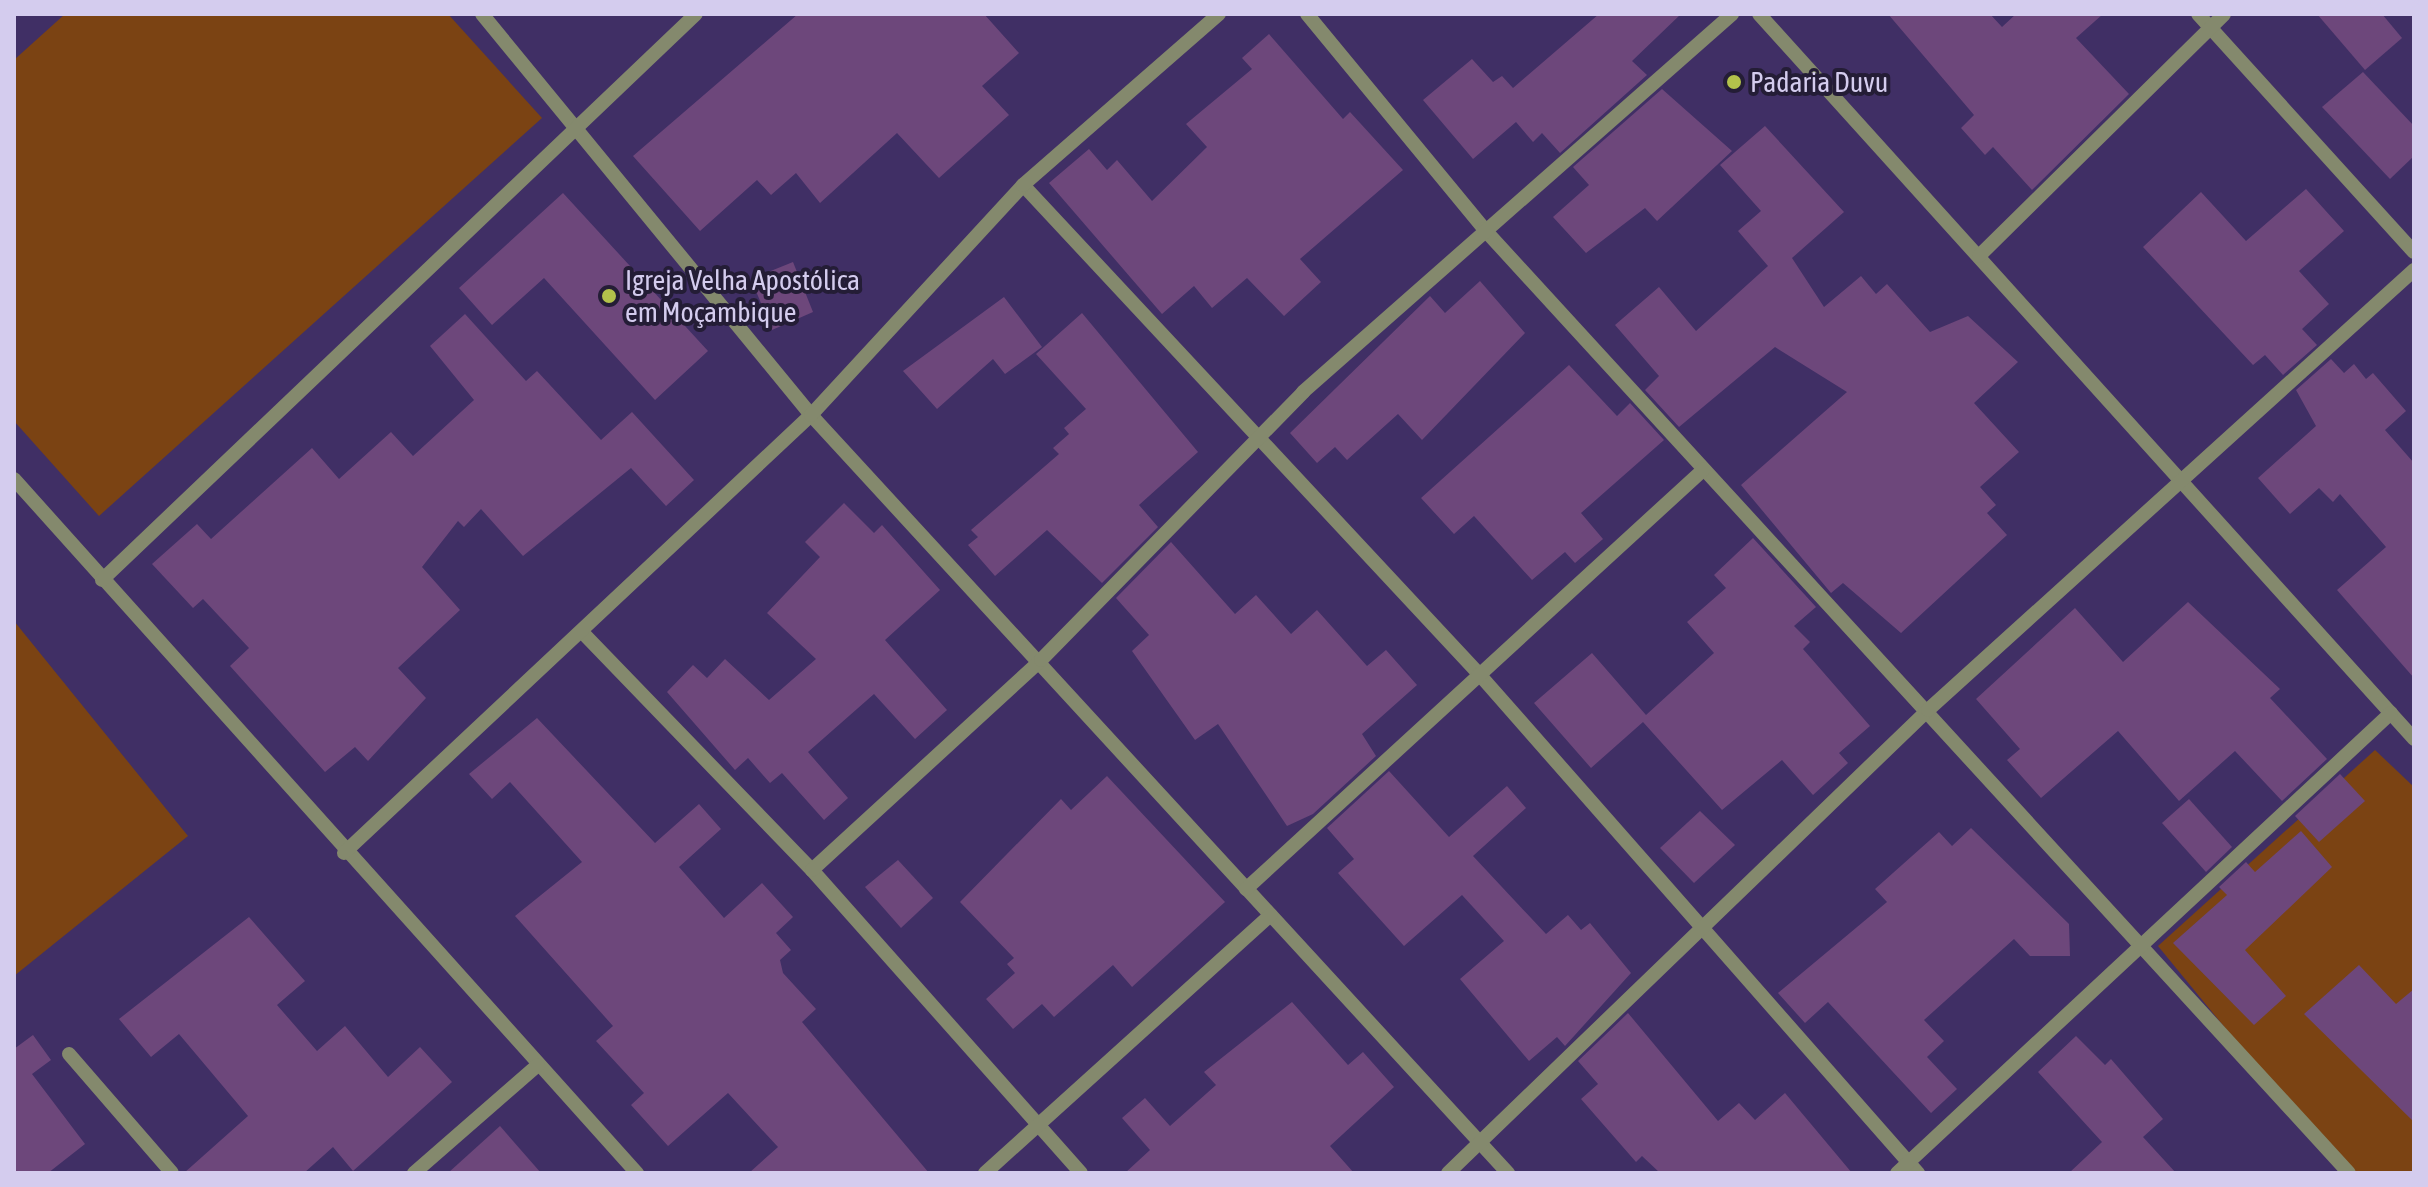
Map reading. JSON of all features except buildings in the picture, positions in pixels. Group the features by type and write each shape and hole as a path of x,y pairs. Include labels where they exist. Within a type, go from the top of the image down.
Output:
{"street":[{"path":"482,14 811,415 1041,660 1246,889 1508,1173"},
{"path":"102,580 579,133 696,14"},
{"path":"344,853 583,633 811,415 1023,185 1219,14"},
{"path":"1307,14 1484,229 2349,1173"},
{"path":"812,870 1041,660 1259,436 1484,229 1732,14"},
{"path":"1759,14 2184,479 2414,739"},
{"path":"2198,14 2414,252"},
{"path":"1979,256 2224,14"},
{"path":"1023,185 1479,674 1706,926 1907,1169 2391,713"},
{"path":"1448,1173 1928,710 2414,270"},
{"path":"1246,889 1704,469"},
{"path":"14,479 344,853 637,1173"},
{"path":"583,633 812,870 1081,1173"},
{"path":"985,1173 1271,915"},
{"path":"69,1054 172,1173"},
{"path":"414,1173 538,1065"}],"shaded area":[{"path":"65,14 448,14 542,118 99,516 14,421 14,60"},
{"path":"14,621 188,836 14,976"},
{"path":"2375,750 2414,787 2414,1173 2344,1173 2158,946"}],"place":[{"name":"Padaria Duvu","path":"1734,82"},
{"name":"Igreja Velha Apostólica em Moçambique","path":"609,296"}]}
